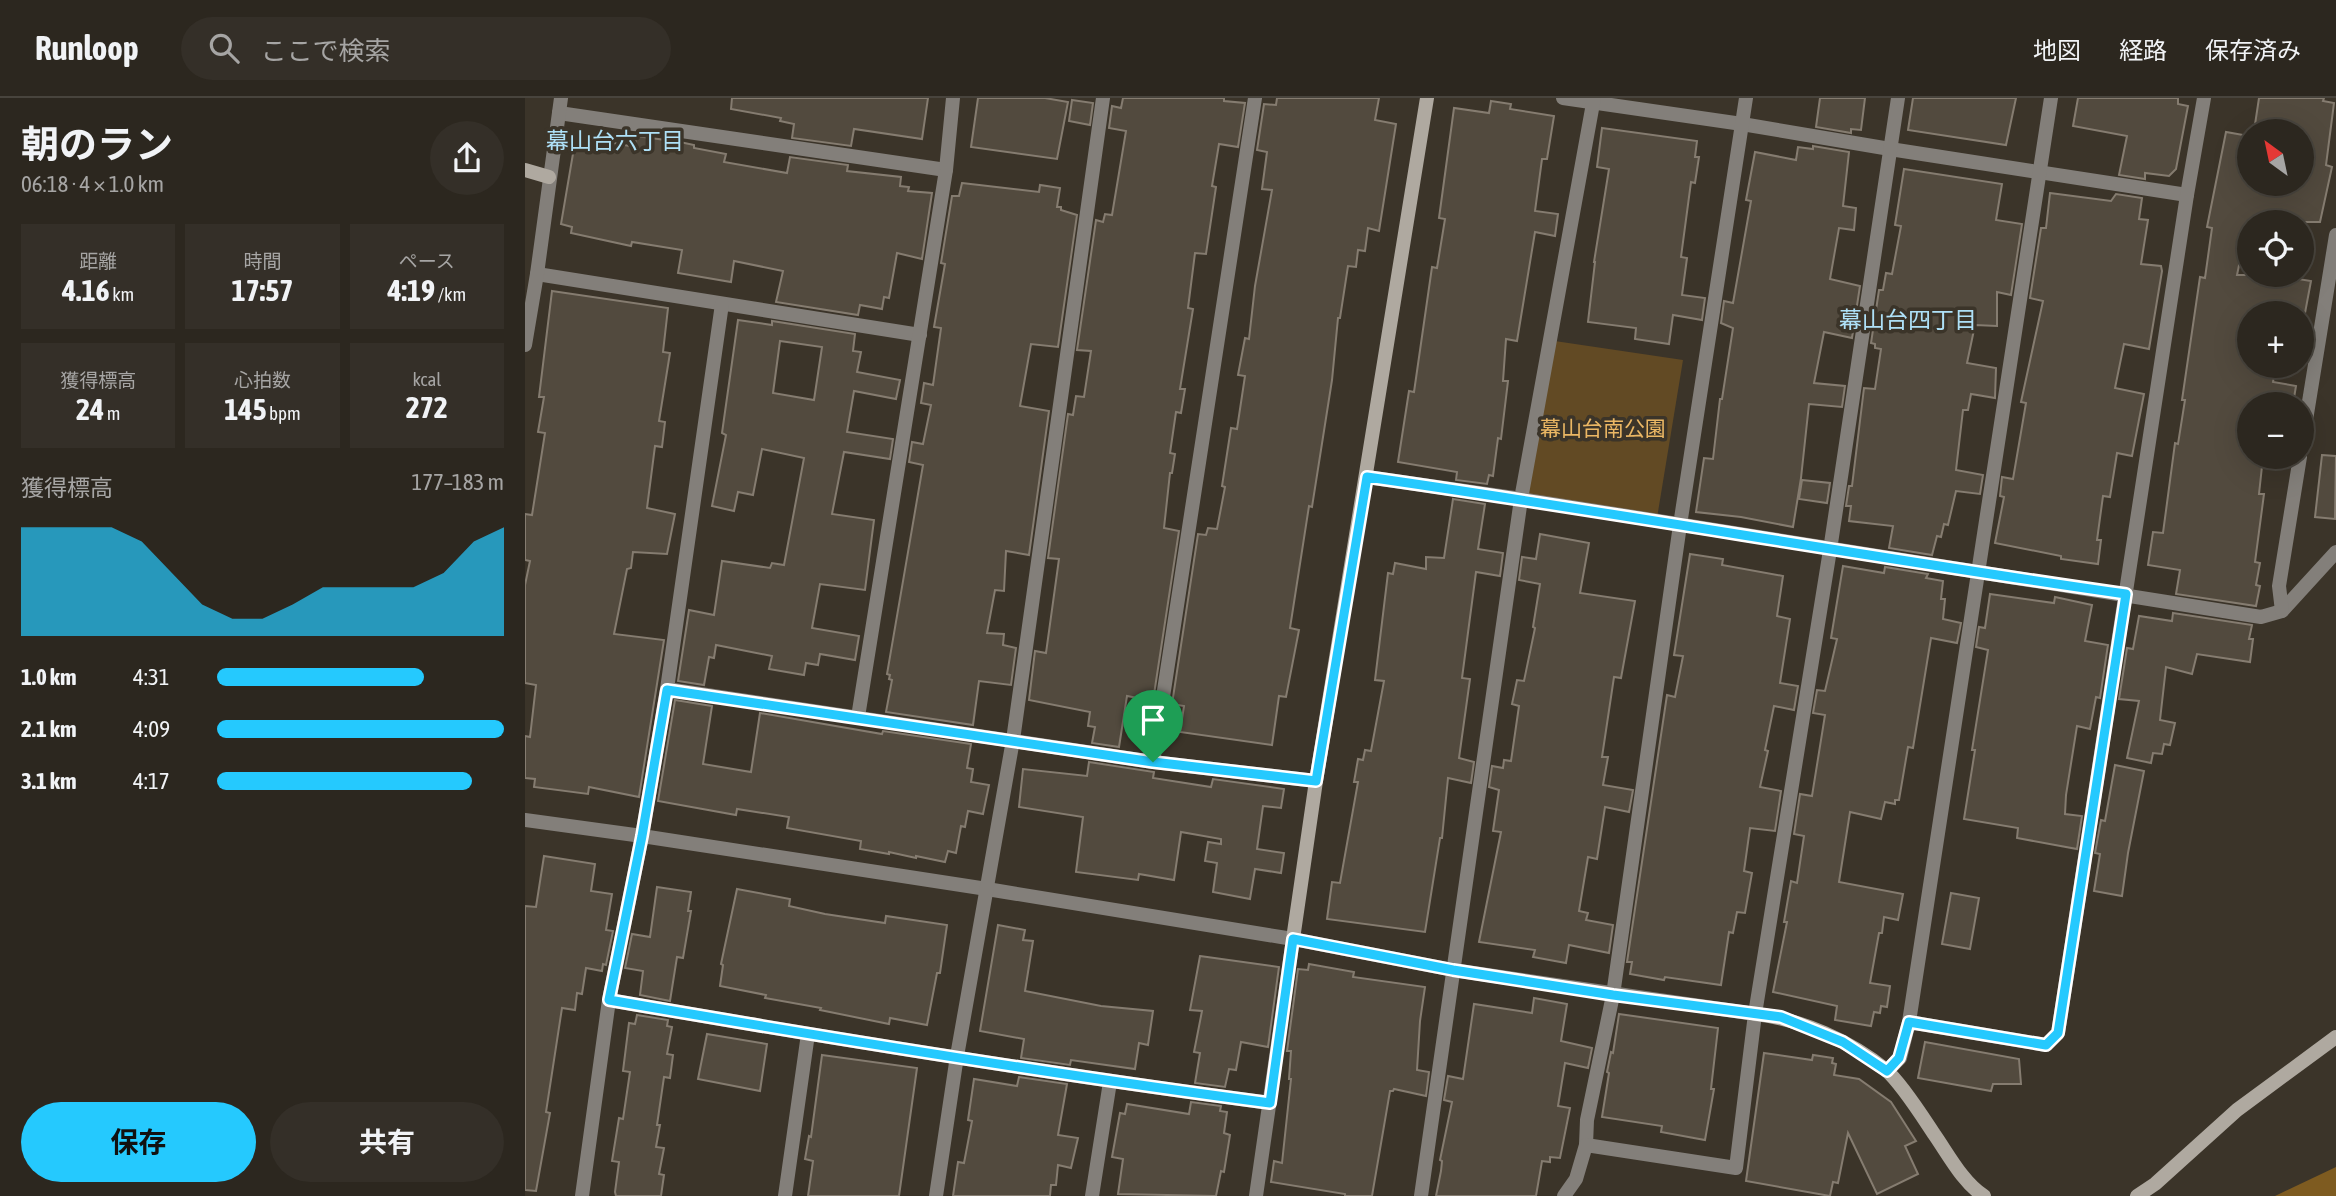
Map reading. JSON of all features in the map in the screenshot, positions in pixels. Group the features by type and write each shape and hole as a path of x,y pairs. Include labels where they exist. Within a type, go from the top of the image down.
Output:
{"street":[{"path":"858,717 946,170 953,98"},
{"path":"936,1196 957,1056 1013,740 1103,98"},
{"path":"1153,762 1255,98"},
{"path":"1256,1196 1316,781 1427,98"},
{"path":"1563,98 1594,100 2187,195"},
{"path":"1564,1196 1576,1179 1586,1145 1587,1120 1613,995 1680,525 1746,98"},
{"path":"1586,1145 1736,1168 1755,1014 1898,98"},
{"path":"1887,1071 1899,1058 1909,1022 2051,98"},
{"path":"1909,1022 2046,1045 2058,1033 2204,98"},
{"path":"1421,1196 1521,499 1594,100"},
{"path":"525,345 560,105 946,170"},
{"path":"525,170 549,177"},
{"path":"2310,392 2336,235"},
{"path":"537,274 920,335"},
{"path":"582,1196 609,1000 642,836 667,690 722,304"},
{"path":"2282,611 2279,586 2298,469"},
{"path":"1367,477 2261,617 2282,611 2336,552"},
{"path":"667,690 1153,762 1316,781"},
{"path":"525,820 987,889 1293,939 1453,970 1781,1017 1843,1042 1887,1071 1976,1191 1984,1196"},
{"path":"609,1000 1109,1082 1270,1103"},
{"path":"785,1196 808,1034"},
{"path":"2137,1196 2155,1184 2237,1110 2336,1037"},
{"path":"1092,1196 1109,1082"}],"green space":[{"name":"幕山台南公園","path":"1548,340 1683,360 1657,518 1522,499"}],"shaded area":[{"path":"2336,1167 2336,1196 2275,1196"}],"building":[{"path":"732,98 928,98 922,139 854,129 851,146 792,138 794,124 780,121 781,118 731,109"},
{"path":"978,98 1045,98 1068,102 1057,159 971,147"},
{"path":"1123,98 1224,98 1224,101 1245,103 1238,147 1219,144 1206,254 1195,253 1188,308 1193,309 1180,389 1185,389 1181,413 1176,412 1170,453 1175,454 1170,473 1164,528 1179,531 1153,701 1127,696 1119,747 1092,743 1095,727 1088,726 1090,712 1029,700 1035,651 1046,653 1059,559 1048,558 1068,414 1073,415 1076,396 1084,397 1091,351 1077,350 1096,220 1103,222 1105,214 1112,215 1126,131 1109,128 1112,106 1121,108"},
{"path":"1277,98 1379,98 1375,120 1396,124 1379,231 1368,228 1365,251 1358,250 1356,267 1348,266 1338,318 1332,380 1312,507 1309,506 1290,628 1299,630 1286,697 1279,696 1272,745 1180,732 1184,706 1172,704 1198,534 1206,535 1208,528 1217,529 1225,487 1222,486 1231,428 1237,429 1245,376 1238,375 1245,338 1249,339 1255,286 1272,190 1262,189 1267,152 1257,150 1264,104 1276,105"},
{"path":"1820,98 1865,98 1861,130 1851,129 1851,133 1816,127"},
{"path":"1913,98 2016,98 2006,145 1908,130"},
{"path":"2078,98 2178,98 2178,104 2188,106 2176,169 2169,176 2145,173 2145,179 2119,175 2127,136 2073,126"},
{"path":"2259,98 2324,98 2323,101 2334,103 2326,165 2332,167 2320,222 2314,222 2314,210 2237,210 2237,287 2310,287 2307,301 2237,301 2237,378 2274,378 2273,382 2296,386 2295,392 2237,392 2237,469 2262,469 2259,494 2264,494 2255,562 2260,563 2256,585 2260,586 2256,606 2176,594 2180,570 2148,565 2153,532 2163,533 2175,443 2178,444 2185,400 2182,400 2200,277 2205,278 2212,228 2207,227 2226,132 2237,134 2237,196 2314,196 2314,119 2256,119"},
{"path":"1072,100 1093,103 1090,125 1069,121"},
{"path":"1491,101 1511,104 1510,109 1554,116 1547,159 1542,159 1535,211 1558,214 1555,236 1535,232 1517,341 1506,339 1503,381 1508,381 1501,439 1498,438 1493,476 1489,475 1487,484 1456,480 1457,472 1398,462 1409,391 1414,392 1432,267 1437,268 1445,219 1439,218 1454,108 1489,113"},
{"path":"1602,128 1697,141 1695,157 1699,157 1695,183 1691,182 1681,257 1687,258 1682,295 1705,298 1702,320 1673,315 1669,344 1635,339 1636,328 1588,322 1594,262 1609,169 1597,167"},
{"path":"576,136 635,147 636,136 680,142 694,145 694,148 726,154 724,162 787,173 790,157 848,165 847,171 901,177 900,186 909,187 908,191 932,193 922,259 897,253 889,298 884,297 882,309 860,305 858,315 776,302 783,271 734,261 731,282 678,273 682,250 632,242 631,246 571,233 572,227 561,224"},
{"path":"1813,146 1849,152 1843,206 1856,208 1854,230 1839,228 1830,279 1860,286 1852,338 1824,332 1814,383 1845,386 1842,407 1809,404 1793,527 1696,512 1704,458 1713,459 1720,399 1733,328 1721,323 1724,301 1733,303 1751,201 1746,200 1755,152 1796,160 1798,147 1813,149"},
{"path":"1904,169 2002,184 1996,220 2022,224 2011,295 1997,292 1997,326 1975,325 1967,363 1996,368 1995,398 1971,394 1968,410 1963,410 1956,470 1983,475 1980,494 1956,491 1948,525 1944,524 1941,537 1937,536 1932,555 1889,548 1893,526 1849,521 1851,506 1846,506 1849,486 1852,486 1864,388 1875,389 1881,349 1875,348 1875,344 1871,343 1879,290 1883,290 1886,273 1892,274 1901,226 1895,225"},
{"path":"962,183 1039,192 1040,185 1060,188 1057,207 1077,215 1058,347 1031,344 1020,406 1049,411 1029,555 1006,551 1004,591 995,590 987,633 1004,634 1003,645 1016,648 1011,685 979,681 973,725 886,712 892,680 887,674 923,465 909,462 912,442 923,444 931,405 921,403 924,383 933,385 941,328 934,327 945,264 941,263 952,196 959,196"},
{"path":"2050,193 2111,201 2116,194 2142,198 2139,219 2148,220 2141,264 2161,266 2162,271 2149,349 2124,344 2115,388 2144,394 2132,456 2117,453 2110,497 2103,496 2097,540 2101,540 2098,564 2061,559 2061,556 1995,543 2004,497 2000,496 2002,477 2013,479 2026,403 2021,402 2043,301 2030,298 2041,228 2046,228"},
{"path":"552,291 668,308 663,352 670,353 659,421 665,422 662,447 655,446 647,508 675,514 667,554 633,552 614,634 664,640 639,797 589,787 588,794 534,787 535,779 525,778 525,736 530,737 536,685 525,683 525,585 530,561 525,560 525,514 532,515 545,433 538,432 544,397 539,397"},
{"path":"738,320 772,325 772,321 855,334 853,351 861,352 857,372 900,380 896,399 854,391 847,432 893,439 890,459 844,452 832,514 874,520 865,590 820,584 812,628 859,636 855,660 820,654 818,665 806,663 804,675 769,669 772,656 716,645 714,658 709,657 704,685 678,681 689,610 714,615 722,561 770,568 772,563 784,565 804,458 762,449 753,495 738,492 734,511 712,506 726,435 722,433","holes":["780,341 822,347 814,400 773,393"]},
{"path":"2322,455 2336,456 2335,519 2315,517"},
{"path":"1802,480 1830,483 1827,503 1799,499"},
{"path":"1453,499 1485,504 1478,549 1503,553 1500,576 1476,572 1462,678 1470,679 1459,758 1474,762 1471,783 1448,778 1442,838 1425,932 1327,919 1332,882 1340,883 1358,782 1354,782 1358,759 1363,760 1365,750 1371,751 1384,681 1375,680 1388,573 1393,574 1395,563 1426,569 1426,557 1444,558"},
{"path":"1540,534 1589,543 1580,593 1635,601 1621,678 1614,677 1602,757 1608,757 1603,785 1633,790 1629,812 1605,807 1597,859 1588,857 1579,911 1588,913 1586,920 1613,925 1609,953 1569,945 1566,963 1533,957 1535,950 1479,942 1501,832 1493,831 1499,790 1489,787 1492,766 1503,768 1504,760 1511,761 1519,706 1512,704 1517,680 1524,681 1535,628 1533,627 1540,584 1519,580 1522,557 1536,559"},
{"path":"1690,554 1723,559 1722,565 1783,576 1777,616 1790,619 1780,683 1798,686 1794,710 1774,706 1760,787 1781,791 1775,831 1750,828 1744,871 1752,873 1745,913 1737,912 1733,933 1729,932 1721,985 1630,974 1632,962 1627,962 1667,695 1675,697 1683,656 1674,655"},
{"path":"1843,566 1884,573 1885,567 1928,574 1926,578 1943,581 1943,619 1961,623 1957,643 1931,638 1913,748 1908,747 1899,800 1895,800 1895,804 1885,802 1881,819 1850,812 1839,882 1903,894 1898,920 1884,917 1882,933 1879,933 1870,983 1890,986 1887,1007 1881,1006 1880,1013 1874,1012 1871,1026 1835,1020 1837,1006 1773,992 1787,922 1784,922 1791,881 1797,883 1804,836 1794,834 1800,794 1812,796 1825,715 1813,713 1817,690 1825,691 1837,639 1831,638"},
{"path":"1990,594 2054,603 2055,597 2092,605 2085,641 2108,645 2100,698 2096,697 2090,729 2077,726 2066,795 2065,814 2082,816 2077,849 2017,838 2018,828 1964,819 1988,650 1976,647 1979,627 1985,628"},
{"path":"2173,613 2252,625 2249,639 2253,639 2250,662 2197,654 2192,674 2166,667 2160,720 2175,723 2170,745 2164,744 2162,754 2153,753 2151,763 2127,758 2139,701 2119,699 2127,648 2133,649 2139,616 2172,621"},
{"path":"675,700 712,706 703,764 751,772 760,713 882,734 883,731 971,744 967,768 973,769 971,782 989,785 983,814 968,811 965,827 961,826 956,853 948,851 945,862 860,849 861,841 787,828 789,817 737,809 736,815 658,801"},
{"path":"1089,762 1154,772 1153,778 1211,787 1213,779 1284,789 1281,808 1263,806 1257,849 1284,853 1281,873 1255,869 1250,899 1213,892 1217,863 1205,861 1208,842 1221,844 1221,839 1181,832 1174,880 1139,874 1138,880 1076,872 1083,817 1019,807 1023,769 1087,776"},
{"path":"2115,765 2144,771 2122,896 2094,891 2100,854 2095,853 2101,820 2105,821"},
{"path":"544,856 595,864 591,891 612,894 606,930 613,931 606,965 603,964 602,971 586,968 582,994 577,993 575,1010 562,1008 546,1112 550,1113 536,1191 525,1190 525,906 536,907"},
{"path":"657,887 691,892 688,911 691,911 683,958 677,957 670,1001 640,995 643,971 625,968 632,934 650,937"},
{"path":"737,889 790,899 789,906 825,914 885,923 886,916 947,925 940,973 937,973 927,1025 890,1018 889,1024 720,986 721,964"},
{"path":"1951,893 1979,898 1970,949 1942,944"},
{"path":"998,925 1025,930 1023,940 1033,941 1025,991 1101,1006 1153,1011 1148,1045 1139,1043 1135,1069 1071,1060 1070,1065 1021,1058 1024,1039 980,1031"},
{"path":"1200,956 1279,967 1268,1047 1241,1042 1236,1070 1229,1069 1225,1087 1195,1083 1200,1053 1194,1052 1202,1011 1190,1010"},
{"path":"1309,964 1354,972 1353,977 1425,987 1417,1070 1429,1072 1426,1096 1394,1089 1390,1091 1372,1196 1345,1196 1271,1182 1274,1161 1282,1163 1291,1079 1291,1051 1287,1051 1298,969 1308,970"},
{"path":"1534,998 1567,1004 1561,1041 1592,1048 1588,1068 1565,1063 1558,1106 1570,1108 1560,1158 1550,1157 1550,1162 1542,1161 1536,1196 1436,1196 1452,1102 1444,1100 1448,1076 1463,1079 1474,1004 1532,1013"},
{"path":"1619,1014 1718,1028 1711,1089 1714,1089 1705,1140 1661,1132 1662,1126 1602,1117 1607,1072"},
{"path":"637,1015 668,1020 667,1026 672,1027 667,1054 673,1055 670,1078 664,1077 657,1125 660,1125 656,1147 664,1148 659,1174 664,1175 661,1196 616,1196 615,1192 619,1162 612,1161 619,1118 623,1119 630,1072 623,1071 629,1023 635,1024"},
{"path":"707,1034 767,1044 760,1091 698,1079"},
{"path":"1925,1042 2019,1059 2021,1084 1993,1084 1991,1091 1918,1078"},
{"path":"1764,1053 1812,1060 1813,1055 1833,1058 1832,1063 1836,1064 1834,1075 1859,1079 1891,1102 1916,1141 1905,1146 1918,1174 1877,1194 1848,1133 1838,1183 1833,1182 1830,1196 1746,1181"},
{"path":"822,1055 917,1068 899,1196 808,1196 813,1161 805,1159 809,1136 811,1137"},
{"path":"1019,1077 1067,1084 1058,1135 1078,1138 1071,1168 1058,1165 1056,1185 1051,1185 1050,1196 953,1196 958,1162 964,1163 972,1121 968,1120 974,1079 1017,1086"},
{"path":"1191,1102 1221,1106 1220,1111 1227,1112 1224,1133 1230,1135 1224,1172 1221,1171 1216,1196 1118,1194 1123,1159 1112,1157 1120,1113 1125,1114 1127,1104 1189,1114"}],"district":[{"name":"幕山台六丁目","path":"615,141"},
{"name":"幕山台四丁目","path":"1908,320"}],"route":[{"path":"1367,477 2126,594 2058,1033 2046,1045 1909,1022 1899,1058 1887,1071 1843,1042 1781,1017 1453,970 1293,939 1270,1103 1109,1082 609,1000 642,836 667,690 1153,762 1316,781 1367,477"}]}
